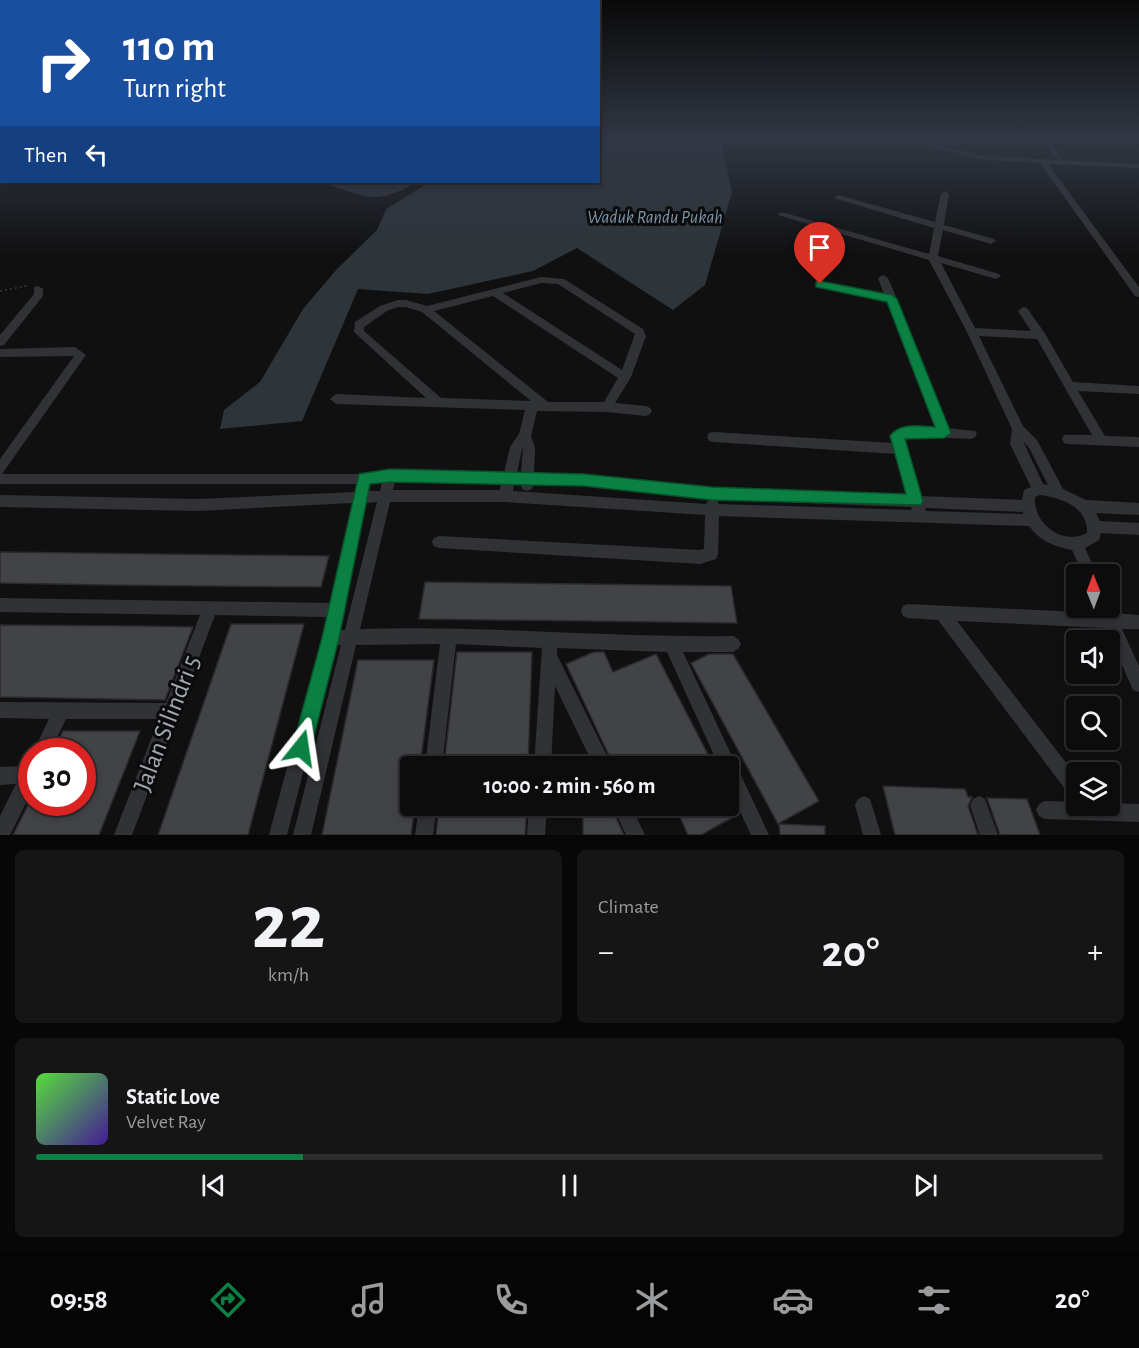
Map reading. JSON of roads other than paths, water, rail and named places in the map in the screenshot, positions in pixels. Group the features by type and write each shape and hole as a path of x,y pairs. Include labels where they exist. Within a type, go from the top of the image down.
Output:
{"street":[{"path":"1054,178 1139,294"},
{"path":"945,194 933,258 972,332 1018,429 1033,444 1058,491"},
{"path":"838,198 991,241"},
{"path":"782,214 996,276"},
{"path":"884,278 944,433"},
{"path":"426,310 540,279 560,281 639,332 641,341 625,377 608,406"},
{"path":"820,284 892,299"},
{"path":"0,342 39,294 38,289"},
{"path":"494,292 625,377"},
{"path":"436,401 359,332 359,325 394,303 410,302 426,310 546,407"},
{"path":"1023,310 1101,440"},
{"path":"972,332 1040,335"},
{"path":"0,353 75,351 80,355 0,469"},
{"path":"1070,386 1139,390"},
{"path":"336,399 436,401 546,407 608,406 645,411"},
{"path":"505,496 516,447 525,436 532,406"},
{"path":"1018,429 1016,444 1040,489"},
{"path":"921,518 897,436 900,433 971,434"},
{"path":"525,436 529,448 526,497"},
{"path":"713,437 901,450"},
{"path":"1068,439 1139,442"},
{"path":"0,480 364,479 390,476 528,478 584,480 712,494 1025,506"},
{"path":"302,835 390,476"},
{"path":"278,835 330,638 364,479"},
{"path":"1084,506 1095,527 1094,536 1087,542 1076,544 1059,541 1043,532 1031,520 1025,506 1029,494 1040,489 1058,491 1084,506 1139,509"},
{"path":"439,542 700,557 711,554 712,494"},
{"path":"0,501 198,505 386,496 505,496 712,510 1031,520"},
{"path":"1095,527 1139,530"},
{"path":"1076,544 1085,564"},
{"path":"0,605 210,610 336,610"},
{"name":"Jalan Silindri 5","path":"123,835 210,610"},
{"path":"908,611 1066,614"},
{"path":"942,613 1066,776"},
{"path":"1120,617 1139,621"},
{"path":"1110,618 1139,684"},
{"path":"434,756 449,637"},
{"path":"330,638 449,637 672,646 733,644"},
{"path":"543,756 551,659 550,640"},
{"path":"672,646 760,835"},
{"path":"551,659 598,756"},
{"path":"0,710 171,711"},
{"path":"48,738 61,711"},
{"path":"0,776 18,774"},
{"path":"0,835 18,799"},
{"path":"864,805 872,835"},
{"path":"979,805 989,835"},
{"path":"1045,810 1066,810"},
{"path":"1120,811 1139,813"},
{"path":"424,835 427,816"},
{"path":"536,835 537,816"},
{"path":"627,816 636,835"}],"water":[{"name":"Waduk Randu Pukah","path":"600,178 729,178 732,192 705,285 673,310 577,248 533,271 428,294 358,289 302,421 220,429 224,410 260,382 303,309 337,269 377,230 386,209 428,183 600,183"},
{"path":"321,183 414,183 389,195 377,197 357,194"}]}
